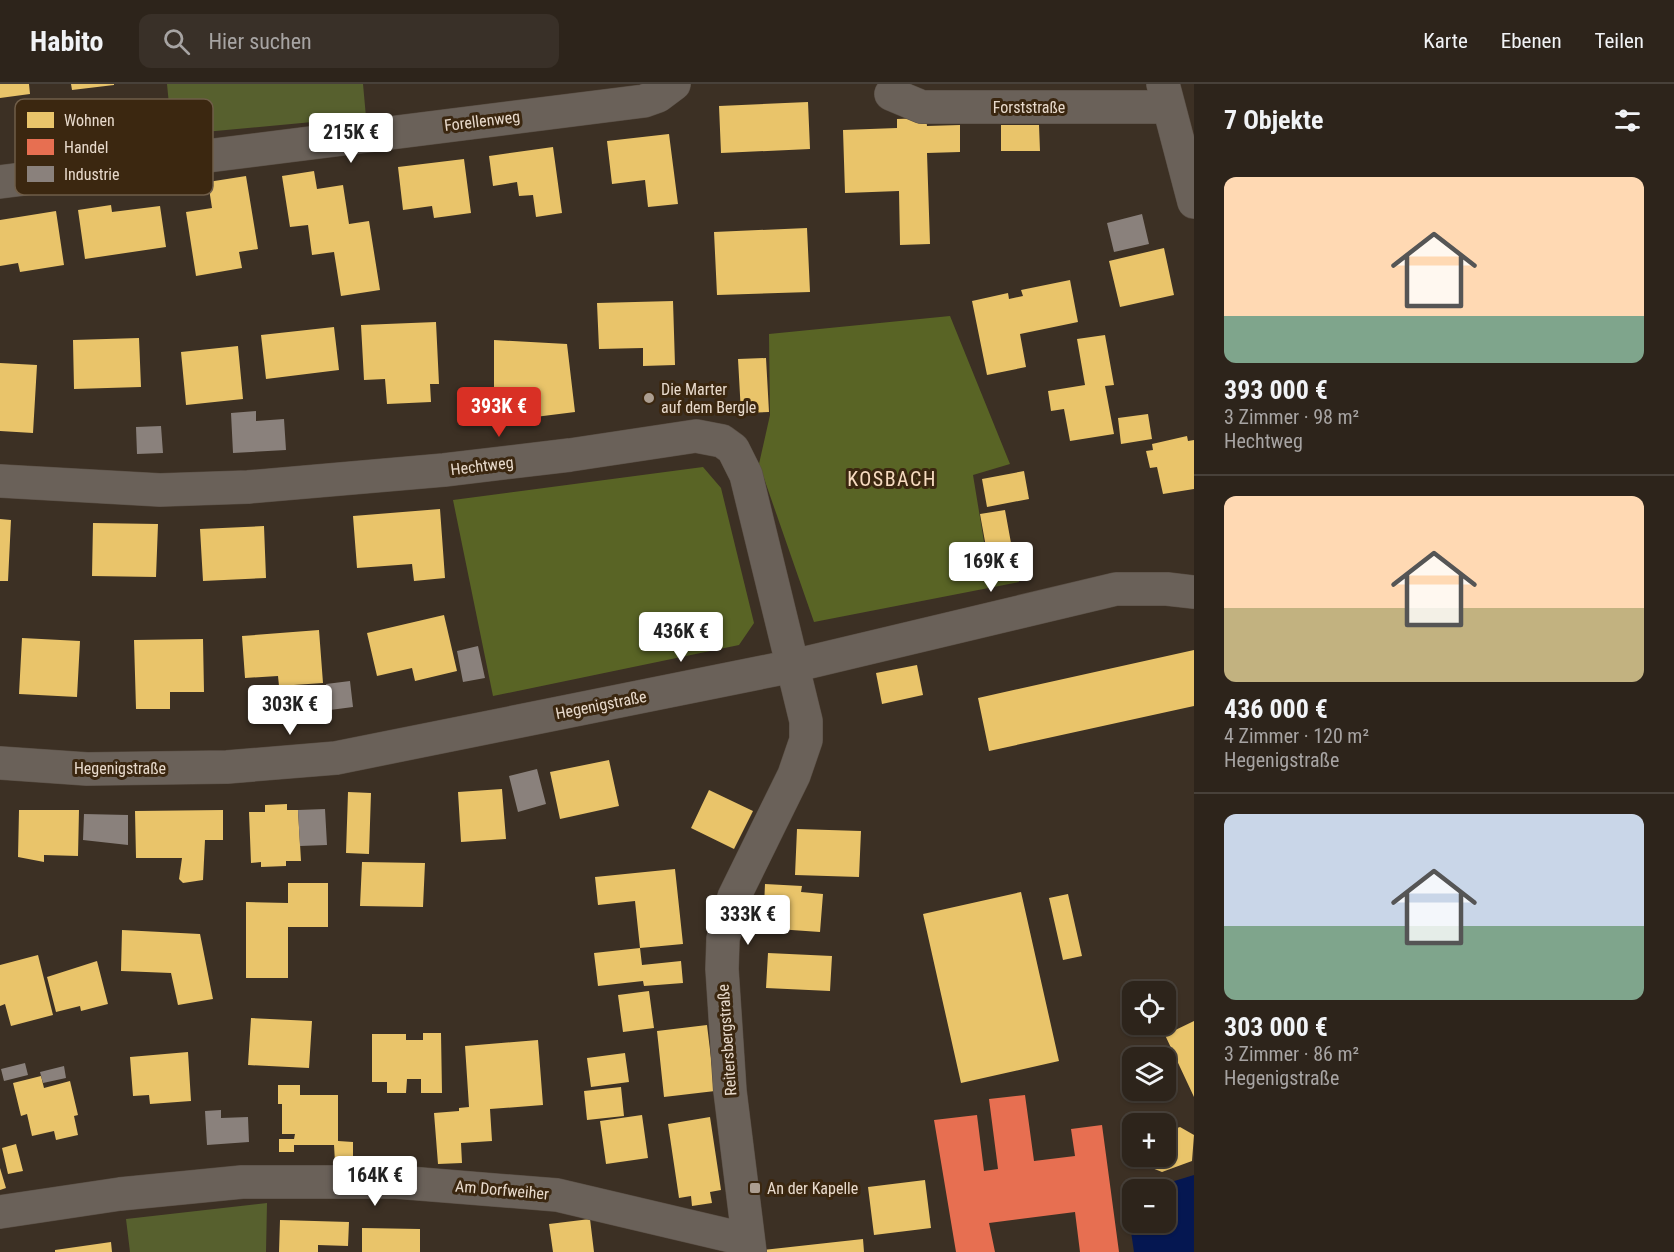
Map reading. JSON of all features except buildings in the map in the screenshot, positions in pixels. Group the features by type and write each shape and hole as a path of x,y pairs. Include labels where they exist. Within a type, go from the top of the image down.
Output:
{"street":[{"name":"Forellenweg","path":"213,155 644,101 658,96 674,84"},
{"name":"Forststraße","path":"891,94 922,107 1166,96 1194,202"},
{"name":"Forellenweg","path":"0,182 15,180"},
{"name":"Hechtweg","path":"0,481 160,490 248,487 444,470 708,436 722,441 733,449 746,475 793,666"},
{"name":"Hegenigstraße","path":"0,763 87,769 227,767 336,758 793,666 1116,590 1167,589 1194,592"},
{"name":"Reitersbergstraße","path":"749,1246 730,1091 722,969 723,939 734,897 794,775 806,740 806,721 793,666"},
{"name":"Am Dorfweiher","path":"0,1212 120,1194 242,1182 384,1181 556,1195 749,1246"}],"green space":[{"path":"167,84 363,84 366,117 213,131 213,99 168,99"},
{"path":"950,316 1010,464 973,475 989,572 1016,566 1019,582 814,622 759,464 770,415 769,334"},
{"path":"703,467 721,488 754,623 739,645 493,696 453,500"},
{"path":"267,1203 266,1252 130,1252 126,1219"}],"shaded area":[{"path":"1194,1175 1194,1252 1134,1252 1131,1233 1176,1233 1176,1180"}],"place":[{"name":"Die Marter auf dem Bergle","path":"649,398"},
{"name":"An der Kapelle","path":"755,1188"}],"district":[{"name":"KOSBACH","path":"892,479"}]}
